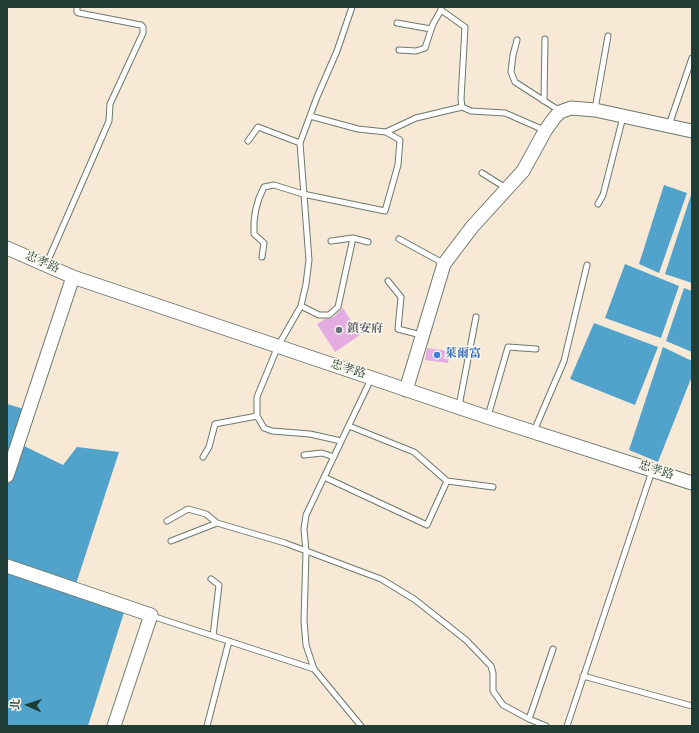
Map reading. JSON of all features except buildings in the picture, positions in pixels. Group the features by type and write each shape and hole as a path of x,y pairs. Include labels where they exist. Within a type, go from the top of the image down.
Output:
{"street":[{"path":"406,390 444,264 472,227 523,171 545,130 560,112 571,108 595,110 692,131"},
{"name":"忠孝路","path":"7,248 73,277 459,408 692,483"},
{"path":"7,476 73,277"},
{"path":"7,566 151,615 114,726"}],"lane":[{"path":"46,266 109,121 110,104 143,33 143,27 141,25 79,13 77,12 77,7"},
{"path":"341,442 310,434 272,431 264,428 257,416 257,397 278,346 301,306 309,260 300,144 337,51 352,7"},
{"path":"399,50 416,51 425,48 431,29 441,8 465,27 461,99 462,107"},
{"path":"397,23 431,29"},
{"path":"595,110 608,36"},
{"path":"544,101 545,39"},
{"path":"517,40 511,72 515,82 560,112"},
{"path":"668,126 692,58"},
{"path":"386,132 416,118 462,107 471,111 505,113 545,130"},
{"path":"262,257 264,243 254,234 253,219 259,196 264,186 274,185 303,194 385,211 398,165 400,140 386,132 358,129 310,116"},
{"path":"598,204 603,195 623,116"},
{"path":"248,141 258,127 300,144"},
{"path":"482,173 506,189"},
{"path":"301,306 320,315 329,315 338,307 353,238"},
{"path":"331,240 353,238 368,242"},
{"path":"399,239 444,264"},
{"path":"534,431 564,361 587,264"},
{"path":"388,281 401,297 398,329 422,335"},
{"path":"459,408 476,316"},
{"path":"487,417 508,347 536,349"},
{"path":"361,726 314,669 306,645 304,621 306,552 304,529 306,515 372,378"},
{"path":"202,457 209,447 215,424 257,416"},
{"path":"349,426 414,452 447,481 493,487"},
{"path":"304,455 322,453 334,457"},
{"path":"567,726 652,470"},
{"path":"324,477 427,525 447,481"},
{"path":"167,521 188,509 206,514 218,523 285,543 381,579 414,599 466,640 487,661 491,666 493,673 493,691 503,705 546,726"},
{"path":"171,541 218,523"},
{"path":"211,579 219,585 213,636"},
{"path":"151,615 314,669"},
{"path":"206,726 229,641"},
{"path":"530,719 553,648"},
{"path":"583,676 692,706"}],"water":[{"path":"664,185 687,193 659,273 639,264"},
{"path":"692,195 692,283 665,274"},
{"path":"625,264 679,286 661,338 605,318"},
{"path":"684,288 692,291 692,352 666,341"},
{"path":"594,323 658,347 635,405 570,379"},
{"path":"663,347 692,361 692,376 658,462 629,450"},
{"path":"7,404 24,409 18,443 63,465 77,447 119,452 75,587 126,606 88,726 7,726"}],"place":[{"name":"鎮安府","path":"339,330"},
{"name":"萊爾富","path":"437,355"}]}
